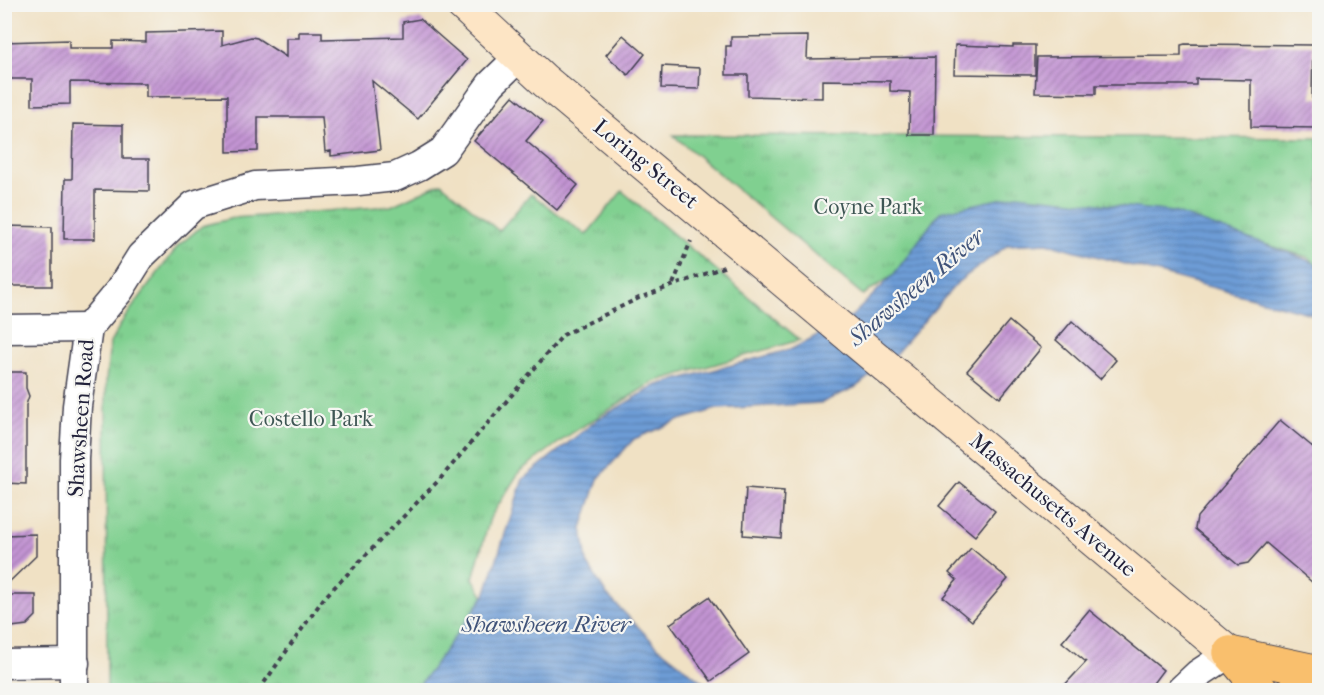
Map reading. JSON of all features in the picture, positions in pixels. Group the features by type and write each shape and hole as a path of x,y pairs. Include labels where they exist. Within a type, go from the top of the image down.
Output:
{"highway":[{"path":"1230,653 1320,672"},
{"path":"1230,653 1261,690"}],"main road":[{"name":"Loring Street","path":"462,4 518,58 833,320"},
{"name":"Massachusetts Avenue","path":"833,320 1273,690"}],"street":[{"name":"Shawsheen Road","path":"74,677 74,459 77,406 88,328 119,291 141,256 194,205 255,186 395,177 443,151 491,84 518,58"},
{"path":"4,329 88,328"},
{"path":"1181,690 1198,674 1230,653"},
{"path":"4,664 74,677"}],"path":[{"path":"672,285 694,235"},
{"path":"259,690 324,598 440,479 562,335 672,285 731,265"}],"green space":[{"name":"Coyne Park","path":"673,135 1319,138 1319,266 1307,257 1268,245 950,238 863,295"},
{"name":"Costello Park","path":"441,183 499,231 531,194 586,235 622,191 800,340 653,382 572,433 520,471 490,518 473,578 499,624 498,690 107,690 106,380 110,343 123,320 178,246 202,226 233,218 391,206"}],"water":[{"name":"Shawsheen River","path":"1017,195 1174,212 1300,257 1319,265 1319,316 1047,243 1008,245 958,282 891,359 856,387 821,403 717,409 677,421 634,439 598,479 582,528 587,563 607,595 658,647 713,690 416,690 485,595 523,479 598,419 657,385 792,349 851,317 894,274 940,212"}],"building":[{"path":"420,19 467,60 418,119 372,81 380,150 331,156 331,151 325,152 322,117 258,117 258,151 227,152 227,96 146,97 146,83 70,82 70,104 32,105 32,79 4,79 4,42 69,40 69,48 113,48 113,41 146,42 146,33 222,31 222,45 251,37 257,38 286,57 286,38 299,38 299,32 322,32 322,39 403,37 403,22"},
{"path":"623,35 645,54 628,75 606,55"},
{"path":"808,36 807,59 935,57 934,135 909,135 910,92 890,91 890,81 822,80 822,98 748,96 748,75 726,75 726,46 731,46 731,37"},
{"path":"955,45 1013,47 1013,45 1035,45 1035,75 954,74"},
{"path":"1181,45 1313,45 1312,98 1320,98 1320,128 1251,127 1251,80 1196,79 1196,85 1096,85 1096,94 1035,93 1037,57 1181,56"},
{"path":"662,66 700,68 699,89 661,88"},
{"path":"513,96 543,121 526,141 578,185 557,210 474,141"},
{"path":"73,124 123,125 123,159 149,159 149,191 95,190 95,239 64,239 65,179 72,179"},
{"path":"4,226 52,227 52,286 4,286"},
{"path":"1009,321 1041,348 1000,398 967,371"},
{"path":"1072,321 1116,360 1100,379 1056,340"},
{"path":"4,372 26,372 26,388 29,396 26,405 26,484 4,483"},
{"path":"1280,420 1320,453 1320,589 1266,543 1248,563 1238,565 1195,529 1197,517"},
{"path":"959,482 995,511 975,536 939,506"},
{"path":"746,488 784,491 781,538 743,535"},
{"path":"36,534 36,556 4,587 4,535"},
{"path":"971,548 1008,579 972,621 943,597 957,580 949,573"},
{"path":"4,595 36,595 36,616 27,625 4,628"},
{"path":"709,597 749,654 711,681 670,624"},
{"path":"1089,610 1163,670 1148,690 1060,690 1086,662 1062,642"}]}
